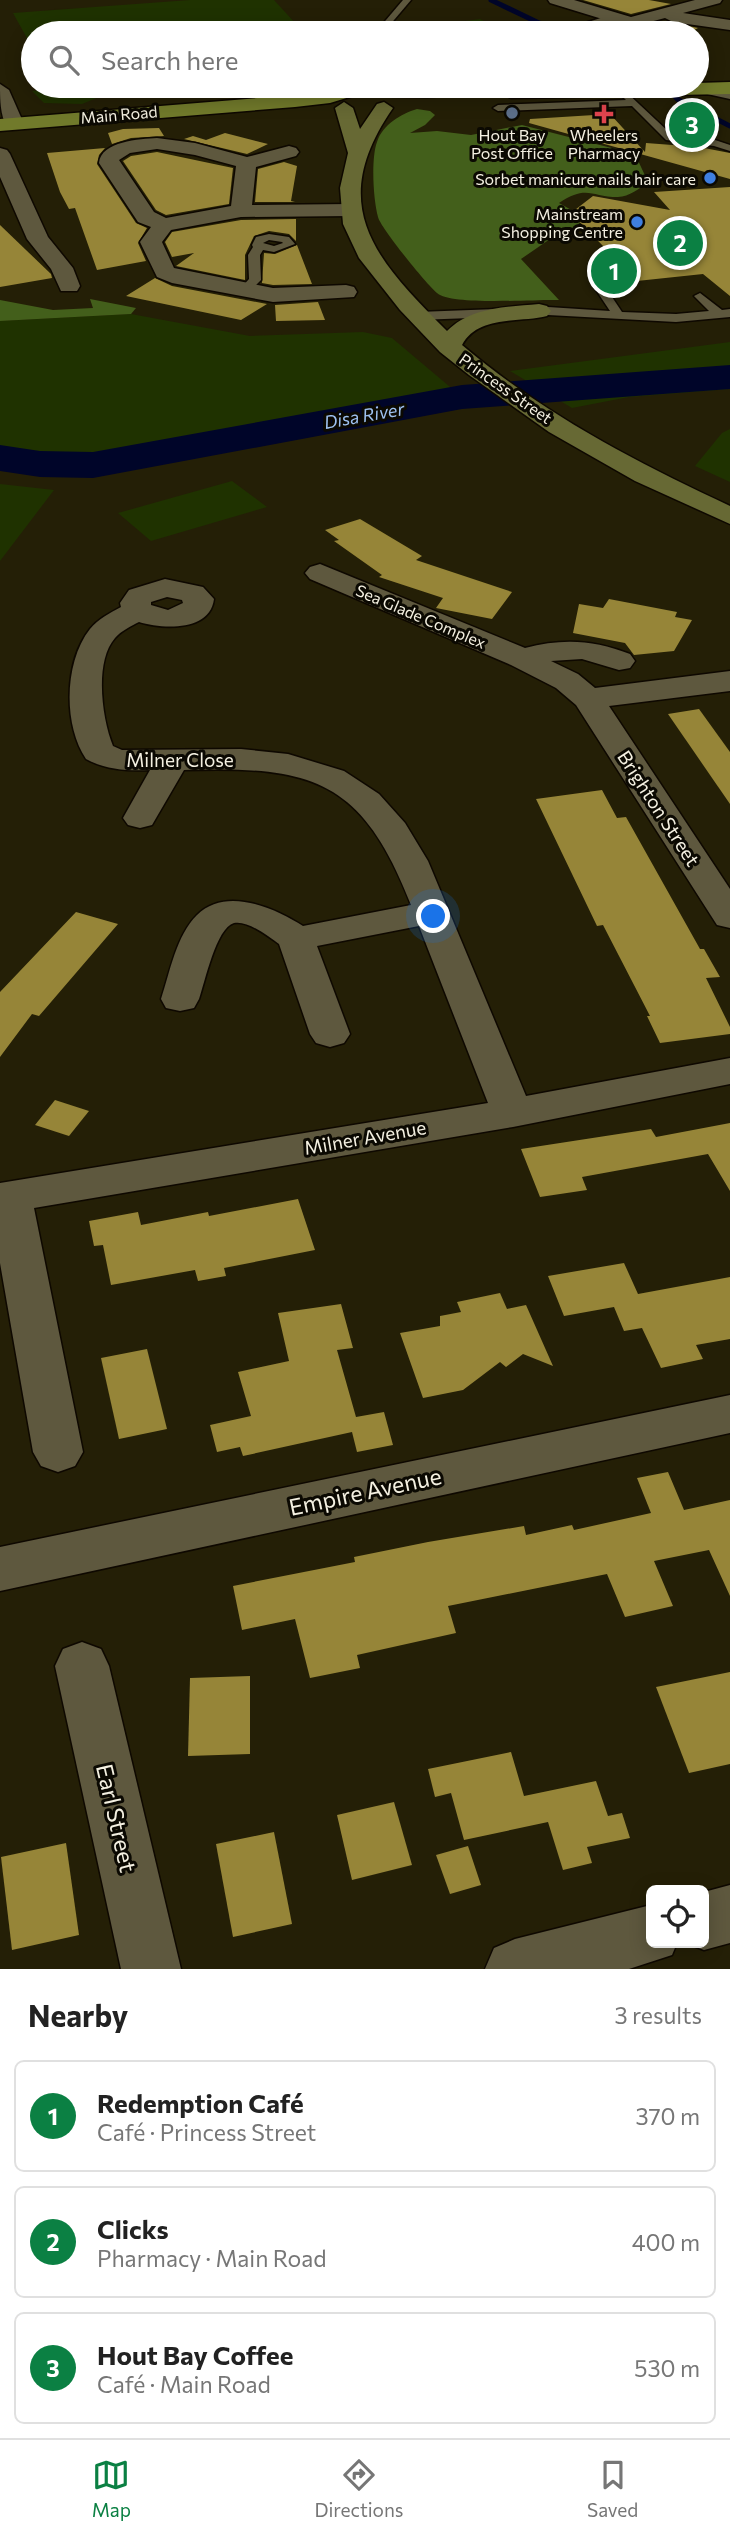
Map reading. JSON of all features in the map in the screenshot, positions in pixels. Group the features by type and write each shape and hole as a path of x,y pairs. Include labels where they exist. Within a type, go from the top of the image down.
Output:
{"main road":[{"name":"Main Road","path":"709,88 730,88"},
{"name":"Main Road","path":"7,125 329,98"},
{"name":"Main Road","path":"342,98 364,110 378,98"}],"street":[{"path":"556,0 628,21"},
{"path":"636,21 714,0"},
{"path":"660,15 701,21"},
{"path":"709,22 729,25"},
{"path":"1,97 7,125"},
{"name":"Princess Street","path":"340,98 357,151"},
{"name":"Princess Street","path":"381,98 357,151 351,189 351,210 361,242 371,259 418,316 449,347 485,376 540,413 621,463 730,516"},
{"path":"289,152 246,163 177,145 131,146 117,150 109,158 109,163 146,217 164,225 240,211 351,210"},
{"path":"240,211 246,163"},
{"path":"3,167 9,197 62,268 69,286"},
{"path":"164,225 150,242 167,274 281,295 346,292"},
{"path":"449,347 452,338 462,326 484,319 539,311"},
{"name":"Sea Glade Complex","path":"320,573 522,659 567,681 588,698"},
{"name":"Milner Close","path":"137,610 110,626 91,654 86,697 94,743 99,752 107,757 145,761 226,757 312,770 341,782 382,817 398,842 432,912 513,1112"},
{"path":"522,659 551,650 571,648 599,652 619,661"},
{"path":"588,698 730,681"},
{"name":"Brighton Street","path":"588,698 730,917"},
{"path":"141,818 173,759"},
{"path":"296,939 432,912"},
{"path":"180,999 211,922 220,917 242,914 263,917 296,939 330,1034"},
{"name":"Milner Avenue","path":"5,1198 513,1112 730,1071"},
{"path":"5,1198 58,1452"},
{"name":"Empire Avenue","path":"0,1569 730,1414"},
{"name":"Earl Street","path":"82,1666 151,1969"},
{"path":"709,1920 730,1914"},
{"path":"515,1969 646,1935"}],"lane":[{"path":"389,21 407,0"},
{"path":"606,21 613,17"},
{"path":"709,91 730,96"},
{"path":"498,108 606,98"},
{"path":"629,98 669,138 715,143 730,148"},
{"path":"244,290 256,280 254,255 260,247 280,249 289,246 292,237"},
{"path":"600,287 617,313"},
{"path":"700,296 725,314"},
{"path":"418,316 539,311 676,317 725,314"}],"green space":[{"path":"190,0 274,0 293,21 21,21 21,27 13,13"},
{"path":"39,98 97,98 82,104 44,103"},
{"path":"417,109 430,111 435,115 425,125 410,133 437,131 471,135 522,125 635,154 648,182 622,197 583,193 559,203 584,217 577,226 553,237 521,259 559,300 476,301 446,297 432,288 405,256 381,223 376,209 373,168 377,142 393,121"},
{"path":"90,299 136,308 131,314 0,321 0,300 53,310 93,308"},
{"path":"131,314 250,336 363,332 392,338 462,397 93,465 40,464 0,458 0,321"},
{"path":"730,342 730,389 629,397 572,408 510,371"},
{"path":"730,429 730,482 695,466 722,433"},
{"path":"232,481 267,507 151,541 118,513"},
{"path":"0,484 54,490 0,561"}],"building":[{"path":"583,0 649,0 671,4 631,14"},
{"path":"610,114 645,152 646,143 699,147 730,153 730,179 529,123 530,119"},
{"path":"159,128 164,136 131,138 112,144 108,133 123,129"},
{"path":"225,133 268,144 247,154 184,139 193,136 206,140"},
{"path":"105,148 99,155 97,164 136,223 147,228 138,243 146,261 97,270 75,208 69,209 60,192 47,153"},
{"path":"157,152 233,168 229,204 166,215 156,210 123,161 131,156"},
{"path":"284,162 297,166 291,201 295,202 255,202 258,169"},
{"name":"Mainstream Shopping Centre","path":"730,187 730,296 703,274 637,281 571,213 593,196 670,210 654,192"},
{"path":"296,219 296,241 289,234 269,231 254,236 245,255 245,280 176,266 194,253 172,257 165,242 172,232 241,220"},
{"path":"0,225 51,274 52,278 0,287"},
{"path":"297,245 312,284 262,283 264,253 275,254"},
{"path":"155,278 172,286 267,304 241,320 126,296"},
{"path":"318,302 325,320 276,321 275,305"},
{"path":"360,519 422,556 416,560 512,592 492,619 436,608 443,598 379,577 382,575 334,541 339,540 325,530"},
{"path":"609,599 677,612 675,617 692,620 674,651 634,655 625,643 573,633 579,604 603,608"},
{"path":"699,709 730,752 730,804 668,714"},
{"path":"602,790 617,818 626,817 700,949 704,949 720,977 706,978 730,1027 730,1034 660,1043 647,1016 650,1016 603,925 597,926 536,799"},
{"path":"76,912 118,924 39,1016 32,1014 0,1057 0,992"},
{"path":"55,1100 89,1111 69,1136 35,1125"},
{"path":"730,1123 730,1191 708,1154 582,1177 587,1190 540,1197 521,1149 651,1129 656,1137"},
{"path":"298,1199 315,1250 224,1268 226,1276 198,1281 195,1270 111,1285 103,1245 94,1246 89,1221 138,1212 141,1225 208,1212 209,1216"},
{"path":"624,1263 638,1294 730,1277 730,1339 696,1345 703,1359 661,1368 642,1328 624,1331 614,1307 564,1316 548,1276"},
{"path":"500,1293 507,1309 526,1305 553,1366 523,1354 506,1367 500,1362 463,1390 423,1398 400,1333 440,1326 440,1316 461,1312 457,1302"},
{"path":"341,1304 353,1348 337,1350 356,1417 384,1412 393,1445 357,1452 352,1432 243,1456 240,1447 217,1452 210,1425 251,1416 238,1372 289,1361 278,1313"},
{"path":"147,1349 167,1429 119,1439 101,1358"},
{"path":"668,1472 684,1510 730,1500 730,1596 709,1550 654,1561 673,1606 625,1617 607,1574 448,1606 456,1633 357,1655 360,1668 310,1678 295,1619 242,1630 233,1586 355,1562 354,1557 428,1542 524,1526 526,1535 572,1525 574,1530 651,1513 637,1478"},
{"path":"730,1672 730,1764 689,1773 656,1687"},
{"path":"250,1676 250,1754 188,1756 190,1678"},
{"path":"511,1752 524,1796 596,1781 608,1816 622,1813 630,1838 587,1847 592,1863 563,1870 548,1822 464,1840 451,1793 435,1797 428,1769"},
{"path":"394,1802 412,1865 352,1880 337,1815"},
{"path":"274,1832 292,1924 233,1937 216,1844"},
{"path":"66,1843 79,1935 12,1950 1,1857"},
{"path":"468,1846 481,1885 450,1894 436,1855"}],"waterway":[{"path":"491,0 535,21"},
{"path":"676,98 730,126"},
{"name":"Disa River","path":"0,458 40,464 93,465 462,397 730,377"}],"place":[{"name":"Hout Bay Post Office","path":"512,113"},
{"name":"Wheelers Pharmacy","path":"604,114"},
{"name":"Hout Bay Coffee","path":"692,125"},
{"name":"Sorbet manicure nails hair care","path":"710,178"},
{"name":"Mainstream Shopping Centre","path":"637,222"},
{"name":"Clicks","path":"680,243"},
{"name":"Redemption Café","path":"614,271"}]}
